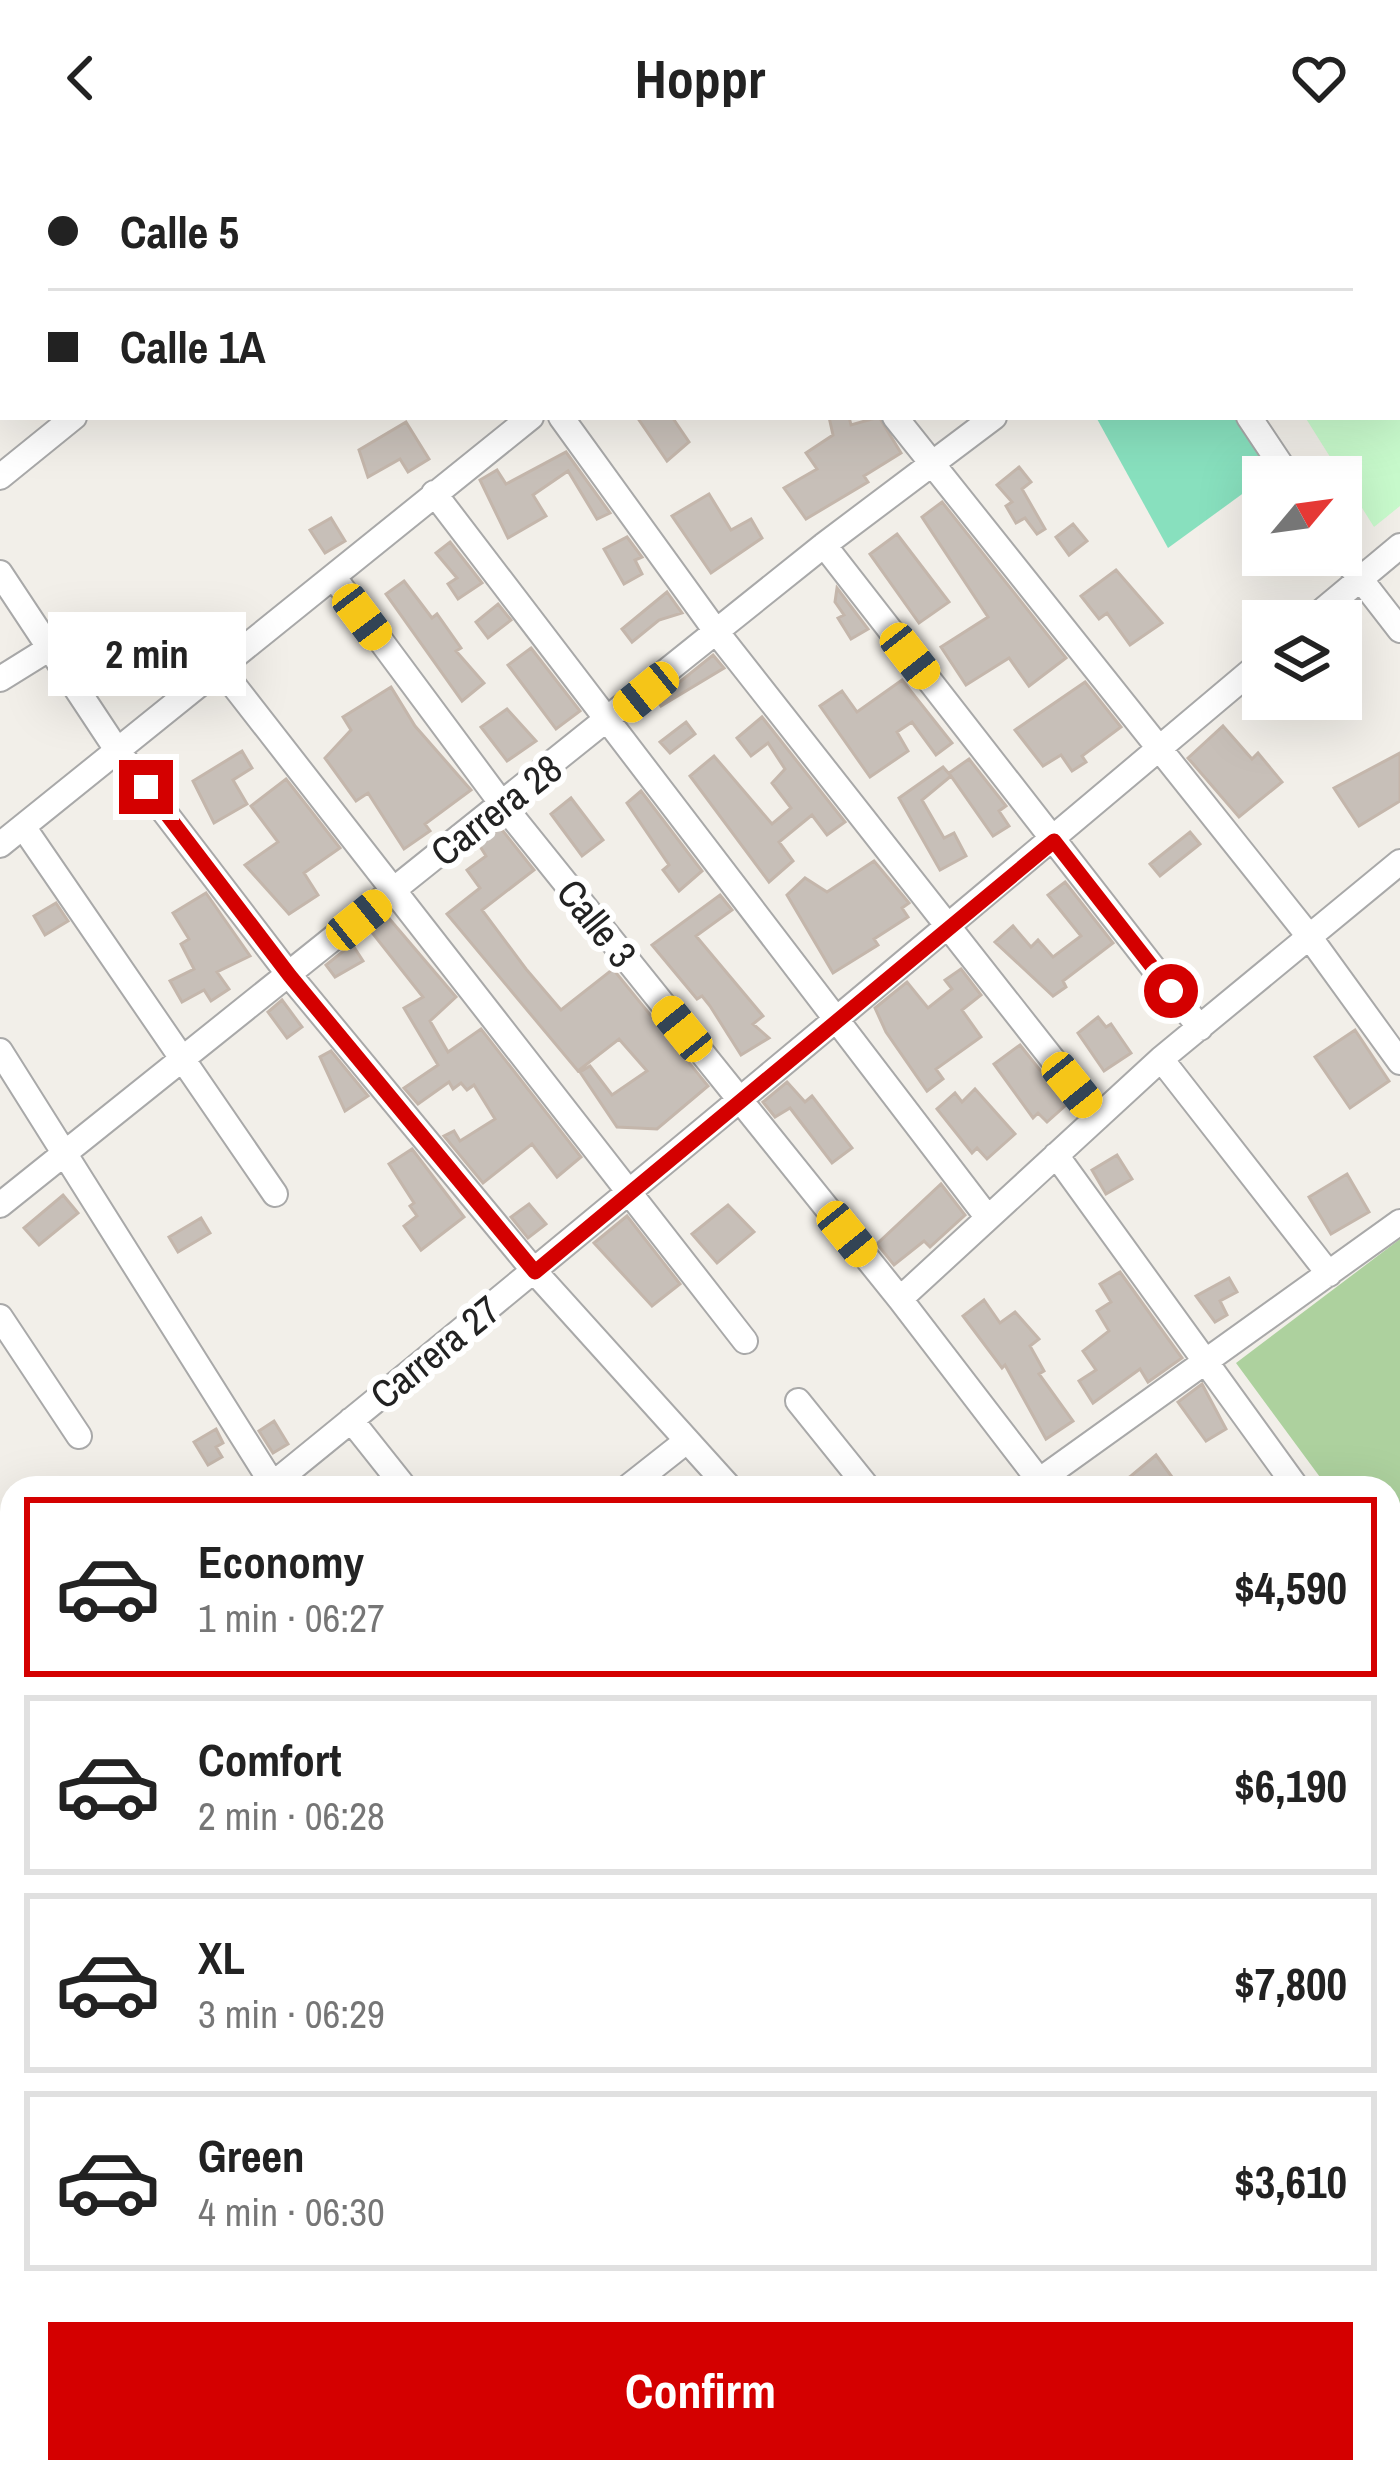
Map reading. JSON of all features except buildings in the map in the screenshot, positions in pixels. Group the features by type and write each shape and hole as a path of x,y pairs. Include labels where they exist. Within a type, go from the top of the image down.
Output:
{"street":[{"path":"0,477 70,420"},
{"path":"0,845 527,420"},
{"path":"563,420 718,634 1098,1117"},
{"path":"898,420 1308,935 1400,1062"},
{"name":"Carrera 28","path":"0,1205 611,721 824,545 990,420"},
{"path":"1251,420 1275,456"},
{"path":"434,493 988,1218"},
{"path":"824,545 1200,1028"},
{"path":"1335,600 1400,547"},
{"path":"0,573 117,750 290,976 535,1272 718,1476"},
{"path":"1356,576 1400,630"},
{"name":"Calle 3","path":"334,579 502,805 900,1299 1031,1476"},
{"path":"0,679 50,648"},
{"path":"221,669 746,1341"},
{"name":"Carrera 27","path":"285,1476 742,1104 838,1016 1054,841 1242,679"},
{"path":"24,828 275,1194"},
{"path":"900,1299 1161,1059 1400,862"},
{"path":"0,1051 265,1476"},
{"path":"1161,1059 1329,1274"},
{"path":"1056,1155 1289,1476"},
{"path":"1051,1476 1206,1358 1400,1222"},
{"path":"0,1317 79,1436"},
{"path":"798,1401 858,1476"},
{"path":"351,1420 395,1476"},
{"path":"642,1476 684,1443"}],"green space":[{"path":"1098,420 1244,420 1270,456 1242,456 1242,494 1168,548"},
{"path":"1307,420 1400,420 1400,506 1374,527 1362,508 1362,456 1329,456"},
{"path":"1400,1239 1400,1476 1319,1476 1236,1363"}],"route":[{"path":"146,787 290,976 535,1272 1054,841 1171,991"}]}
